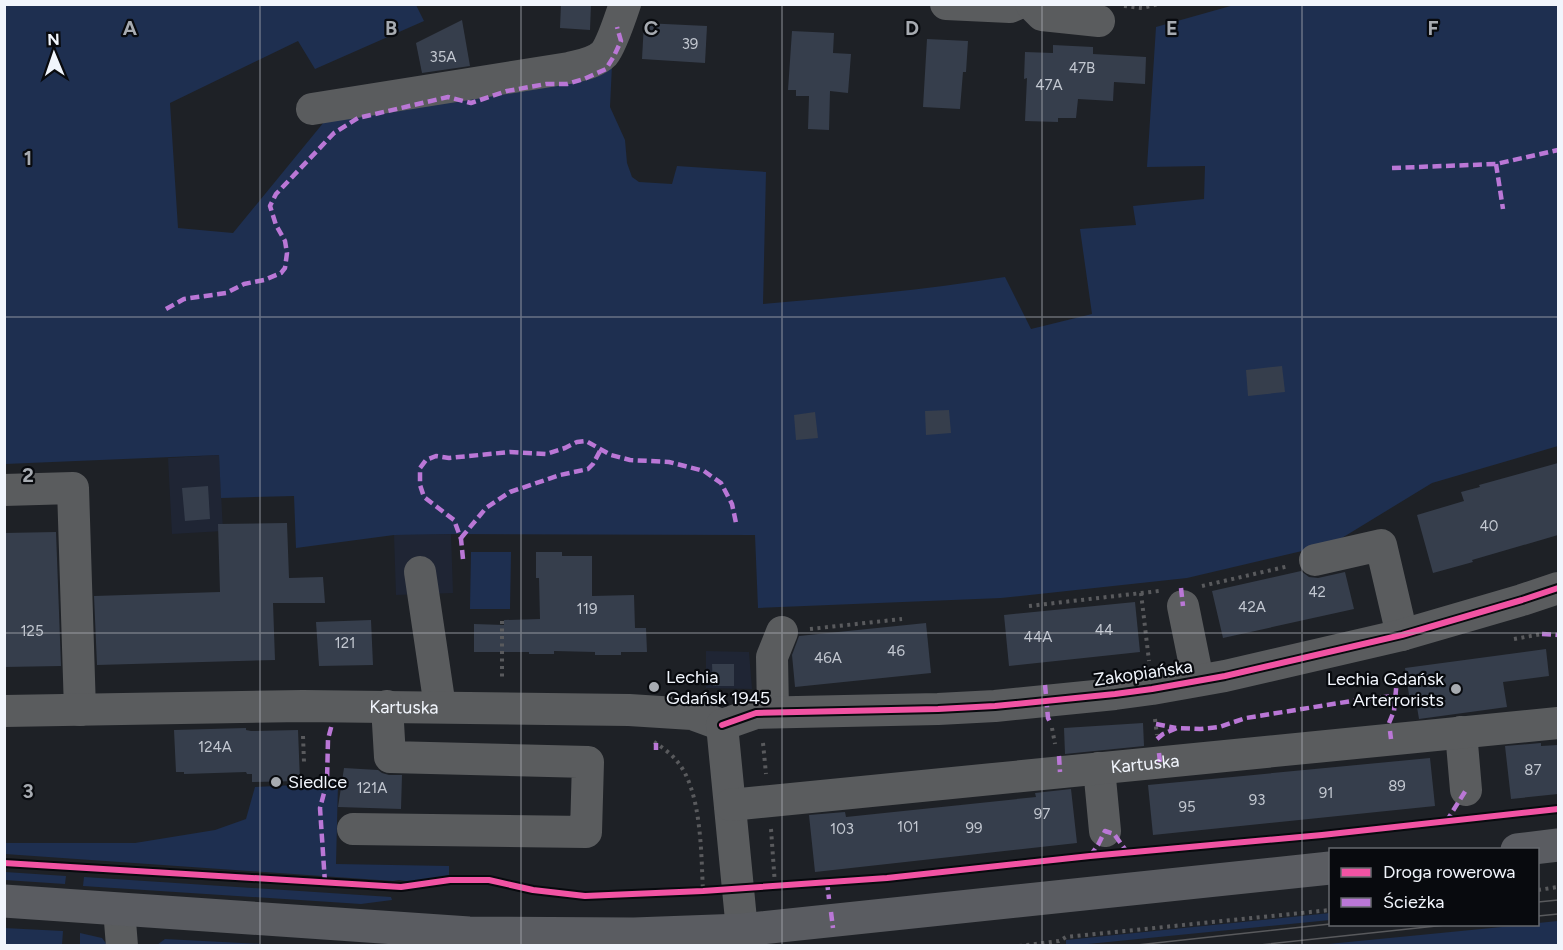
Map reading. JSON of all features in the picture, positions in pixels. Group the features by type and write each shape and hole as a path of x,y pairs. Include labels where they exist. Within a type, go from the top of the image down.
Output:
{"main road":[{"path":"1527,848 1558,845"},
{"path":"4,901 469,933 622,934 742,930 788,935 1329,868"}],"street":[{"path":"312,109 590,63 605,53 625,4"},
{"path":"946,4 1010,7 1017,4"},
{"path":"1031,4 1042,15 1109,14"},
{"path":"4,490 73,488 80,710"},
{"path":"1315,560 1382,545 1401,635"},
{"path":"420,572 440,707"},
{"name":"Zakopiańska","path":"723,725 756,713 995,706 1152,688 1225,676 1401,635 1558,588"},
{"path":"1183,606 1198,680"},
{"path":"773,712 772,657 782,632"},
{"name":"Kartuska","path":"4,711 303,706 629,710 692,714 723,725"},
{"path":"353,829 586,832 588,762 390,757 387,706"},
{"name":"Kartuska","path":"730,805 1558,723"},
{"path":"723,725 742,930"},
{"path":"1461,732 1466,790"},
{"path":"1099,768 1105,831"},
{"path":"119,909 122,945"}],"path":[{"path":"1109,14 1159,4"},
{"path":"1141,593 1157,741"},
{"path":"782,632 902,619"},
{"path":"502,621 502,690"},
{"path":"1514,639 1542,634"},
{"path":"303,733 304,762"},
{"path":"1539,890 1558,887"},
{"path":"1019,945 1059,941 1066,937 1329,910"}],"shaded area":[{"path":"4,5 416,5 424,21 315,69 298,41 170,103 178,228 233,233 333,111 612,65 610,107 625,140 627,163 632,177 639,182 672,184 677,166 766,172 763,304 854,296 1005,277 1031,329 1092,314 1080,229 1136,225 1133,206 1204,199 1205,166 1147,167 1156,27 1234,5 1558,5 1558,446 1432,483 1332,544 1187,578 1001,598 758,608 755,535 394,535 296,548 294,496 221,498 219,455 5,464"},
{"path":"219,455 223,531 172,534 168,458"},
{"path":"451,534 453,593 396,595 394,535"},
{"path":"471,552 511,552 510,609 470,609"},
{"path":"706,651 749,652 752,689 706,688"},
{"path":"338,783 336,864 449,866 449,875 417,883 5,854 5,843 135,843 215,830 246,819 255,787"},
{"path":"5,872 66,876 65,884 5,880"},
{"path":"84,877 391,897 392,900 361,904 83,886"},
{"path":"1329,913 1329,920 1078,945 1066,945 1066,940"},
{"path":"1558,921 1558,945 1318,945 1512,926 1539,926 1539,923"},
{"path":"4,928 63,931 62,945 5,945"},
{"path":"80,933 102,938 108,946 80,946"},
{"path":"165,939 283,945 157,945"}],"building":[{"path":"561,4 591,4 590,30 560,28"},
{"path":"462,20 470,66 422,73 416,43"},
{"path":"644,23 707,26 705,63 642,59"},
{"path":"792,31 834,33 833,53 851,54 848,93 830,91 829,130 808,129 809,96 796,96 796,90 788,90"},
{"path":"927,39 968,41 960,109 923,107"},
{"path":"1053,45 1093,47 1093,54 1146,57 1145,84 1114,82 1113,101 1078,99 1076,118 1058,118 1058,122 1025,121 1027,78 1024,79 1025,52 1053,53"},
{"path":"1282,366 1285,392 1248,396 1246,370"},
{"path":"949,410 951,433 926,435 925,411"},
{"path":"815,412 818,438 796,440 794,415"},
{"path":"1558,463 1558,535 1433,573 1417,515 1464,501 1461,492 1480,487 1479,485"},
{"path":"208,486 210,519 185,521 182,488"},
{"path":"287,523 289,578 323,577 325,603 273,603 275,660 97,665 94,596 220,592 218,524"},
{"path":"56,532 61,666 4,667 4,533"},
{"path":"536,552 562,552 562,556 592,556 592,596 634,595 635,628 646,628 647,652 595,655 595,652 554,651 554,654 529,654 529,652 474,652 474,624 504,625 504,620 540,619"},
{"path":"1301,571 1309,577 1318,578 1345,572 1354,609 1223,638 1212,591"},
{"path":"1135,602 1140,652 1009,666 1004,615"},
{"path":"371,620 373,665 319,666 316,622"},
{"path":"926,623 931,673 795,687 792,655 799,636"},
{"path":"1546,649 1549,676 1503,682 1507,707 1419,719 1415,695 1409,695 1405,668"},
{"path":"712,664 734,664 734,686 713,686"},
{"path":"1143,723 1144,746 1065,754 1064,728"},
{"path":"246,728 251,731 298,730 300,781 252,782 252,774 246,772 184,774 184,772 176,772 174,730"},
{"path":"1541,743 1541,746 1558,745 1558,794 1511,799 1505,746"},
{"path":"1430,758 1435,806 1153,835 1148,785"},
{"path":"344,768 378,770 389,775 402,775 401,809 338,807"},
{"path":"1071,789 1077,843 815,872 809,815 845,812 846,817 1036,797 1035,793"}],"tram line":[{"path":"1539,902 1558,900"},
{"path":"1539,916 1558,914"},
{"path":"1128,946 1329,924"},
{"path":"1250,946 1436,926"}],"marked path":[{"path":"166,309 184,299 226,293 244,284 264,280 281,273 285,268 287,253 285,241 276,225 270,206 276,194 334,133 358,118 448,97 471,103 507,91 546,84 567,84 584,79 606,69 621,41 617,27"},
{"path":"1392,168 1496,164 1558,150"},
{"path":"1496,164 1503,209"},
{"path":"463,559 461,539 454,520 424,497 420,485 420,468 426,460 436,456 449,458 510,452 546,454 577,442 586,441 611,455 630,460 669,462 704,471 721,483 732,504 736,523"},
{"path":"461,538 486,508 510,492 560,475 588,469 601,449"},
{"path":"1181,588 1183,606"},
{"path":"1542,634 1558,635"},
{"path":"1389,723 1394,711 1397,679"},
{"path":"1045,685 1048,718 1051,724"},
{"path":"1157,739 1177,728 1219,727 1246,718 1394,696"},
{"path":"325,883 320,808 327,782 328,739 332,724"},
{"path":"1156,724 1176,728"},
{"path":"1390,731 1391,739"},
{"path":"656,743 656,750"},
{"path":"1159,753 1160,762"},
{"path":"1059,756 1060,772"},
{"path":"1446,822 1466,790"},
{"path":"1090,856 1105,831 1114,834 1127,852"},
{"path":"827,881 829,899"},
{"path":"831,912 833,928"}],"cycle path":[{"path":"722,725 756,713 995,706 1152,689 1225,676 1402,635 1558,588"},
{"path":"4,863 401,887 450,880 489,880 533,890 585,896 703,891 887,878 1558,809"}],"place":[{"name":"Lechia Gdańsk 1945","path":"654,687"},
{"name":"Lechia Gdańsk Arterrorists","path":"1456,689"},
{"name":"Siedlce","path":"276,782"}]}
